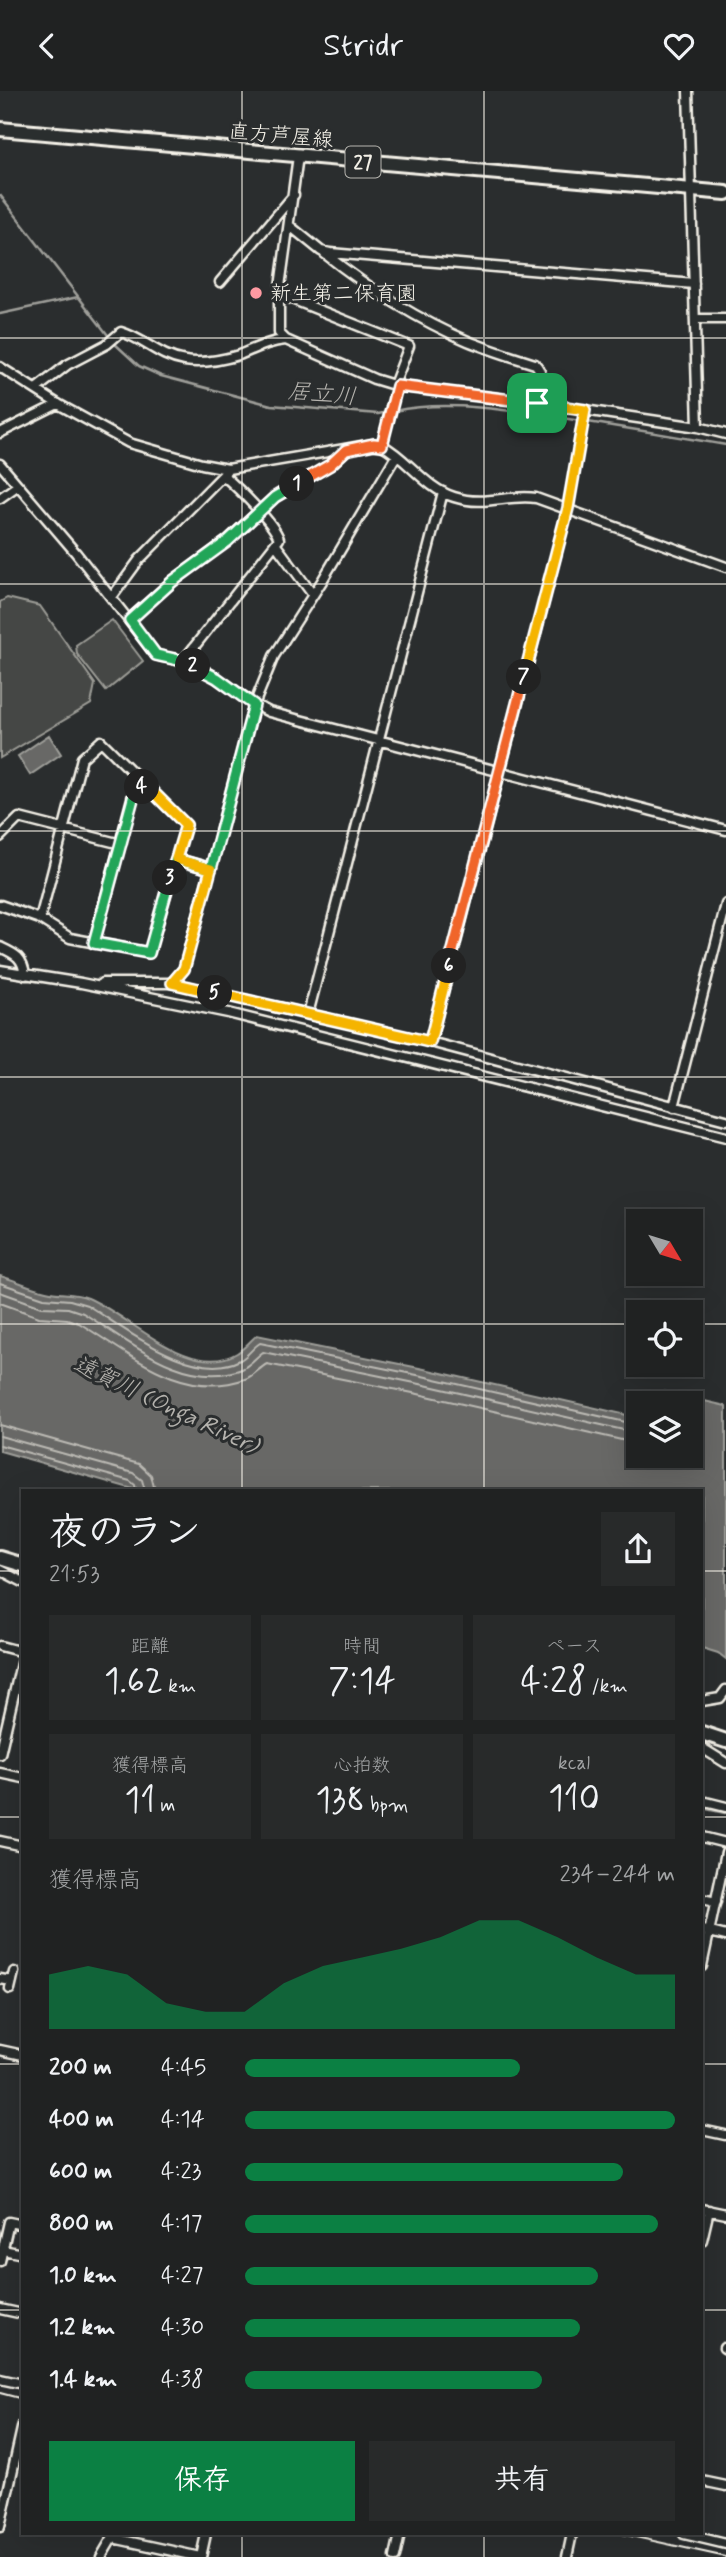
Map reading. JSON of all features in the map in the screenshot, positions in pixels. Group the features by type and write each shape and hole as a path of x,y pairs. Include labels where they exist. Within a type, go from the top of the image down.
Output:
{"main road":[{"name":"直方芦屋線","path":"0,129 726,193"},
{"path":"0,1558 21,1564"},
{"path":"703,1733 726,1741"}],"street":[{"path":"688,91 698,427"},
{"path":"298,156 279,294 279,333 286,340 374,379 396,385 537,403 585,413 698,427 726,434"},
{"path":"220,282 294,195"},
{"path":"290,226 364,285 406,309 466,340 540,367 537,403"},
{"path":"321,251 694,284"},
{"path":"279,294 409,346 396,385 382,445"},
{"path":"695,319 726,319"},
{"path":"36,389 67,365 124,332 167,358 188,362 216,361 237,356 276,340 286,340"},
{"path":"0,367 58,404 129,443 226,472 374,444 382,445 453,497 491,502 524,496 568,508 726,567"},
{"path":"0,433 58,404"},
{"path":"430,1042 568,508 585,413"},
{"path":"130,620 173,581 228,541 275,497 330,465 346,450"},
{"path":"172,983 184,969 254,705 274,656 396,456"},
{"path":"0,464 112,597 156,655 183,661 217,678 254,705 268,712 726,830"},
{"path":"183,661 279,539 278,534 226,472"},
{"path":"112,597 139,560 226,472"},
{"path":"0,498 18,486"},
{"path":"308,1014 443,492"},
{"path":"276,545 313,595"},
{"path":"0,905 40,919 70,938 149,953 186,825 101,741 82,758 40,919"},
{"path":"94,943 134,795 145,784"},
{"path":"0,837 19,818 121,844"},
{"path":"176,859 211,869"},
{"path":"674,1107 726,904"},
{"path":"0,947 17,954 23,963 25,975"},
{"path":"0,970 81,983 228,1013 726,1137"},
{"path":"81,983 172,983 430,1042 726,1120"},
{"path":"0,1570 21,1582"},
{"path":"0,1646 21,1654"},
{"path":"0,1754 21,1664"},
{"path":"703,1701 720,1697 726,1690"},
{"path":"703,1749 726,1763"},
{"path":"0,1773 21,1778"},
{"path":"703,1801 726,1807"},
{"path":"703,1837 726,1843"},
{"path":"0,1841 21,1846"},
{"path":"703,1960 726,1852"},
{"path":"703,1899 716,1902"},
{"path":"708,1930 726,1936"},
{"path":"0,1979 12,1981"},
{"path":"0,2050 21,2055"},
{"path":"703,2130 725,2135"},
{"path":"703,2233 706,2209 726,2214"},
{"path":"0,2261 9,2222 21,2225"},
{"path":"3,2249 21,2254"},
{"path":"0,2309 21,2313"},
{"path":"0,2379 21,2384"},
{"path":"0,2527 21,2431"},
{"path":"703,2481 726,2486"},
{"path":"102,2557 114,2536 200,2557 206,2535"},
{"path":"395,2557 400,2535"},
{"path":"567,2557 572,2535"},
{"path":"688,2535 726,2544"}],"shaded area":[{"path":"7,598 40,606 95,684 91,704 0,758 0,602"},
{"path":"112,620 143,661 106,691 77,654 76,645"}],"water":[{"path":"49,735 61,754 30,775 18,756"},
{"name":"遠賀川 (Onga River)","path":"0,1276 40,1290 88,1298 160,1342 200,1359 219,1359 237,1353 257,1335 626,1415 626,1468 703,1468 703,1401 726,1406 726,1659 703,1648 703,1489 133,1489 0,1451"}],"waterway":[{"name":"居立川","path":"0,195 114,343 139,366 161,376 271,405 378,414 388,412"},
{"path":"0,314 78,297"},
{"name":"居立川","path":"394,411 429,406 482,408 582,421 726,445"},
{"path":"0,1651 21,1656"},
{"path":"703,1808 725,1813"}],"tram line":[{"path":"0,2393 21,2398"},
{"path":"627,2535 726,2557"}],"place":[{"name":"新生第二保育園","path":"256,293"}],"route":[{"path":"537,403 397,386 382,445 346,450 330,465 275,497 228,541 173,581 130,620 156,655 183,661 217,678 254,705 211,869 176,859 149,953 94,943 134,795 145,784 186,825 176,859 211,869 184,969 172,983 430,1042 568,508 585,410 537,403"}]}
